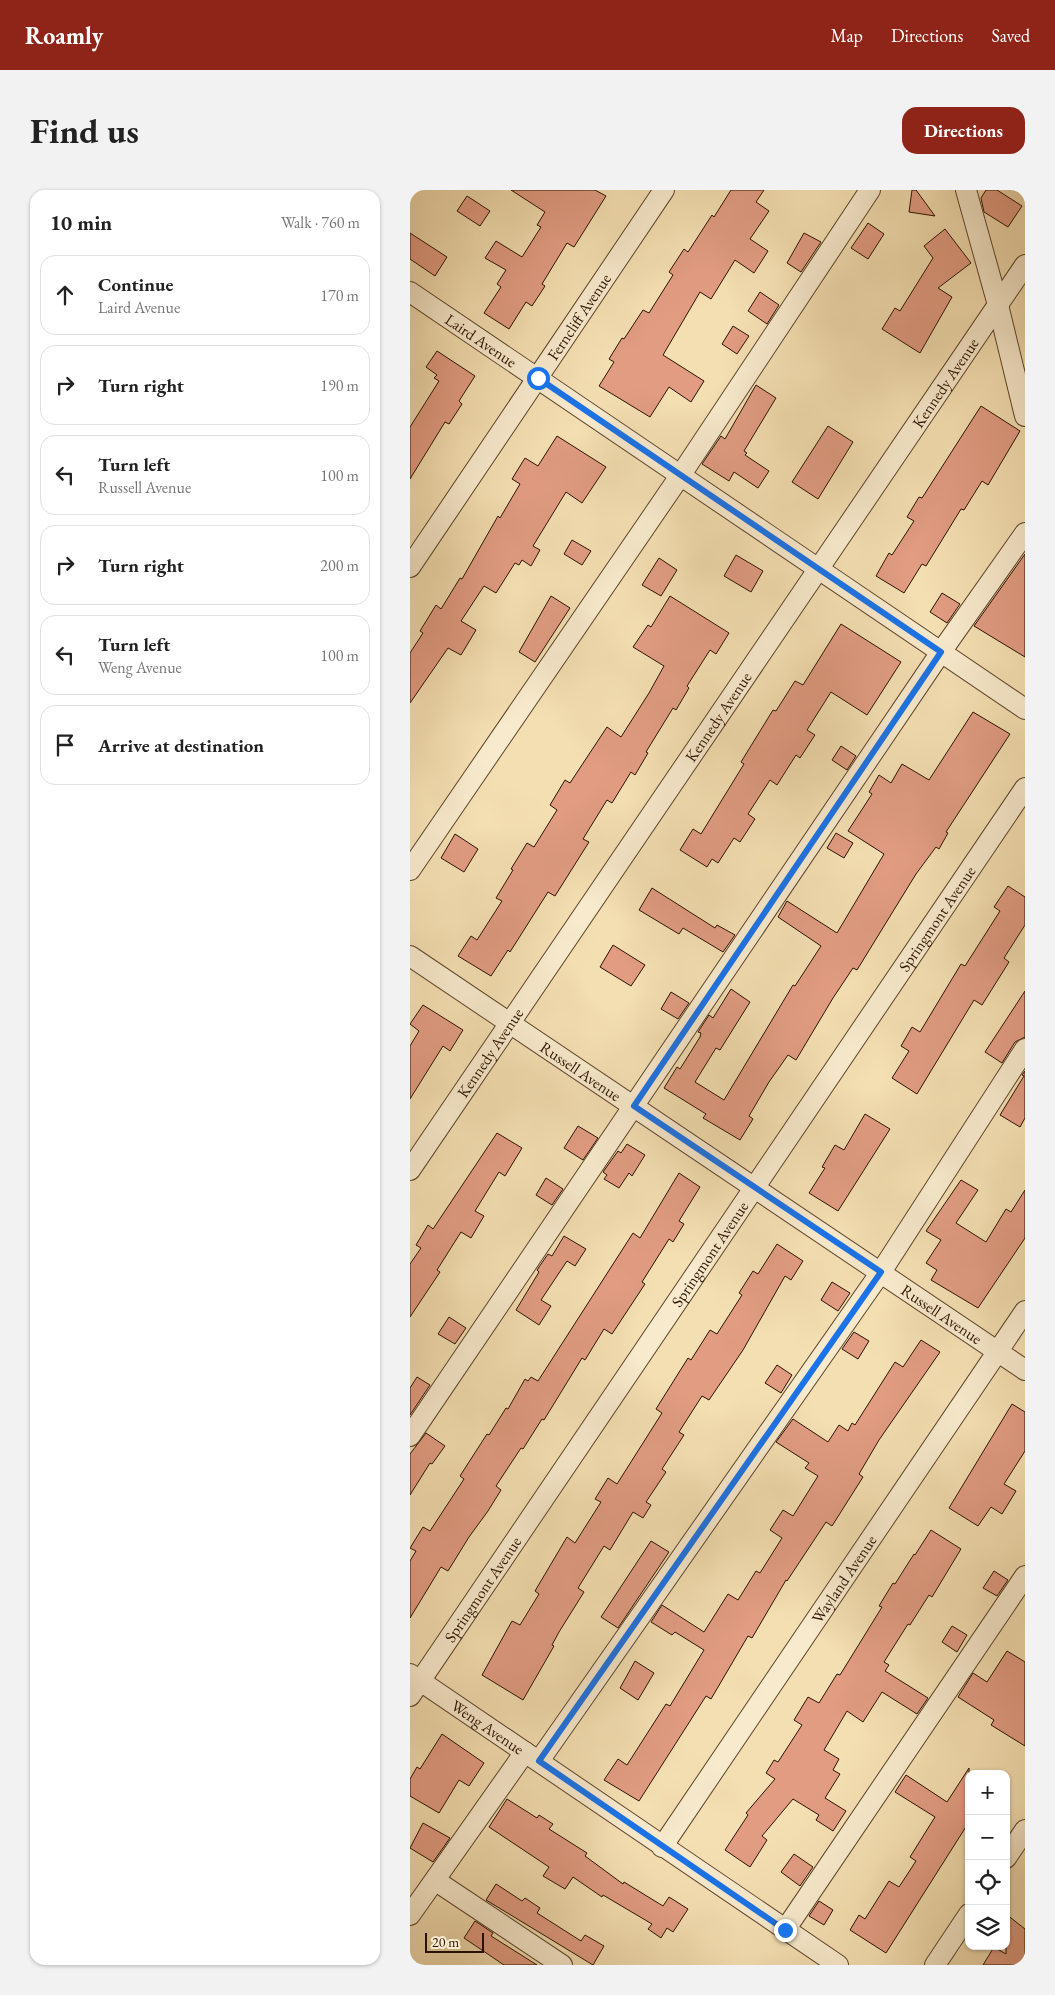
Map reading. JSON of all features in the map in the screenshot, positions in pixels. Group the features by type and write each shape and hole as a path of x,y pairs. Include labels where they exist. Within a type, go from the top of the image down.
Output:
{"street":[{"name":"Ferncliff Avenue","path":"410,567 664,190"},
{"path":"410,870 680,476 870,190"},
{"path":"966,190 998,305 1025,416"},
{"name":"Kennedy Avenue","path":"410,1170 1025,265"},
{"name":"Laird Avenue","path":"410,292 1025,709"},
{"path":"410,1436 941,652 1025,533"},
{"name":"Springmont Avenue","path":"413,1684 755,1188 1025,788"},
{"name":"Russell Avenue","path":"410,956 1025,1370"},
{"path":"410,1914 532,1756 881,1272 1025,1049"},
{"name":"Wayland Avenue","path":"662,1847 1025,1310"},
{"path":"785,1930 1025,1576"},
{"name":"Weng Avenue","path":"413,1684 532,1756 662,1847 838,1965"},
{"path":"1010,1852 1025,1830"},
{"path":"436,1880 562,1965"},
{"path":"935,1965 965,1920"}],"building":[{"path":"511,190 595,190 606,196 574,247 567,243 542,284 545,286 532,306 526,302 509,329 484,313 501,287 497,284 506,270 485,258 496,241 522,257 541,227 537,225 545,212"},
{"path":"731,190 764,190 756,202 769,211 750,239 768,251 754,273 735,260 711,299 700,292 663,355 704,381 691,402 669,387 650,417 599,386 614,362 609,359 622,338 624,339 643,310 649,313 673,275 669,272 684,249 688,252"},
{"path":"912,190 916,190 935,216 909,212"},
{"path":"986,190 997,190 1022,206 1008,227 984,212 981,198"},
{"path":"467,196 490,211 480,226 457,211"},
{"path":"868,223 884,234 868,259 851,248"},
{"path":"945,229 971,263 938,288 952,297 920,353 882,329 895,308 900,311 933,258 924,246"},
{"path":"410,233 447,257 435,276 410,259"},
{"path":"804,233 821,242 801,272 787,263"},
{"path":"760,292 779,305 767,324 748,311"},
{"path":"733,326 749,336 737,354 722,344"},
{"path":"437,351 475,376 459,401 462,404 449,424 445,422 410,479 410,427 439,381 434,378 437,375 426,367"},
{"path":"756,385 776,398 744,451 747,453 745,455 769,471 758,488 734,472 729,481 702,464 721,436 725,439"},
{"path":"981,406 1020,431 988,485 982,481 964,510 961,509 926,566 922,564 904,593 876,576 889,553 892,555 914,521 907,517 919,497 922,498"},
{"path":"828,426 853,442 818,499 792,482"},
{"path":"557,436 606,467 582,503 566,492 533,546 540,550 531,566 522,560 519,565 515,563 496,593 484,586 461,621 476,630 461,655 448,648 410,703 410,653 423,633 420,631 436,605 441,609 460,578 462,579 498,516 500,518 520,484 512,479 525,458 538,466"},
{"path":"572,540 591,551 582,565 564,554"},
{"path":"1025,554 1025,657 974,626"},
{"path":"736,555 763,571 751,592 724,576"},
{"path":"659,558 677,570 661,596 642,585"},
{"path":"942,593 960,604 947,623 930,612"},
{"path":"551,596 570,608 535,662 519,652"},
{"path":"670,596 729,633 716,654 710,650 687,686 689,688 676,710 673,708 646,752 648,753 635,775 631,772 612,803 607,800 583,839 589,842 555,896 548,892 510,952 508,950 491,976 458,956 471,936 477,940 502,901 496,898 513,870 511,869 527,843 534,847 557,810 550,805 565,780 570,783 607,727 621,737 649,693 664,666 633,647 648,625 651,627"},
{"path":"841,624 901,662 867,715 831,692 807,730 815,735 800,758 796,755 777,785 770,780 748,814 755,819 740,842 734,838 718,863 712,859 707,867 680,850 693,829 701,834 744,764 741,762 773,710 776,711 795,681 803,685"},
{"path":"973,712 1010,734 946,832 948,833 939,849 936,847 916,874 857,970 853,968 833,998 796,1060 788,1055 769,1082 749,1116 753,1119 740,1140 703,1118 706,1114 664,1088 677,1067 680,1069 700,1037 701,1033 698,1032 709,1015 713,1018 731,989 750,1002 720,1050 716,1048 695,1082 724,1100 793,985 795,986 821,946 778,917 787,901 837,933 884,854 848,831 872,794 869,792 879,775 891,783 902,764 929,780"},
{"path":"841,746 856,756 847,770 832,760"},
{"path":"836,833 853,843 844,858 827,848"},
{"path":"455,834 478,849 464,872 441,858"},
{"path":"1008,886 1025,897 1025,925 1004,958 1009,962 982,1005 974,1000 917,1094 892,1078 909,1051 901,1046 912,1027 920,1032 961,964 965,966 1000,911 994,907"},
{"path":"652,888 715,928 717,925 735,935 723,952 683,928 679,934 639,910"},
{"path":"613,945 645,965 631,986 600,967"},
{"path":"1025,991 1025,1037 1015,1042 1002,1063 985,1052"},
{"path":"671,992 689,1003 678,1019 661,1009"},
{"path":"423,1005 463,1030 450,1051 443,1046 410,1099 410,1046 419,1031 410,1024"},
{"path":"1025,1071 1025,1118 1020,1127 1000,1115 1024,1076 1022,1075"},
{"path":"865,1114 890,1129 838,1211 809,1193 825,1168 822,1167 835,1145 844,1150"},
{"path":"578,1126 598,1138 583,1160 564,1148"},
{"path":"497,1133 522,1148 505,1176 499,1172 475,1211 484,1216 471,1238 461,1232 437,1270 440,1272 410,1317 410,1264 421,1248 416,1245 428,1225 433,1229"},
{"path":"627,1144 645,1155 632,1176 629,1173 619,1188 604,1179 607,1175 603,1172 618,1151 621,1153"},
{"path":"679,1173 700,1187 679,1221 684,1224 673,1242 669,1239 642,1282 645,1284 612,1334 604,1329 585,1360 582,1358 544,1420 542,1419 496,1486 501,1490 488,1511 448,1571 441,1567 410,1618 410,1561 416,1551 410,1548 423,1527 430,1531 464,1479 460,1476 487,1434 489,1435 506,1408 508,1409 525,1379 528,1381 531,1377 538,1381 633,1233 640,1238"},
{"path":"546,1178 563,1189 552,1205 536,1195"},
{"path":"961,1180 978,1190 956,1223 986,1242 1006,1209 1011,1212 1025,1190 1025,1238 978,1308 931,1280 937,1270 926,1263 941,1240 926,1231"},
{"path":"564,1236 586,1249 575,1266 567,1261 541,1300 551,1306 539,1325 516,1310 539,1272 537,1270 548,1254 552,1256"},
{"path":"777,1244 803,1261 791,1280 785,1276 743,1350 709,1400 702,1396 679,1432 684,1435 662,1469 666,1472 646,1502 651,1505 643,1518 633,1512 610,1550 604,1546 578,1588 584,1592 559,1632 552,1645 554,1646 523,1700 482,1675 512,1621 520,1625 539,1594 535,1591 567,1537 575,1543 601,1502 595,1499 608,1478 617,1484 662,1413 656,1409 688,1358 691,1360 710,1330 717,1334 742,1295 739,1293 753,1271 758,1274"},
{"path":"832,1282 850,1293 838,1311 821,1300"},
{"path":"449,1317 466,1328 455,1344 438,1334"},
{"path":"854,1332 869,1341 858,1359 842,1349"},
{"path":"921,1340 940,1352 879,1440 859,1474 863,1477 832,1526 826,1522 786,1580 752,1638 748,1636 711,1699 706,1696 639,1801 604,1780 618,1759 627,1765 666,1704 670,1706 704,1650 675,1632 672,1635 651,1622 662,1605 704,1632 728,1594 738,1600 756,1571 760,1573 782,1538 770,1530 783,1510 793,1516 818,1476 805,1468 809,1463 776,1442 793,1419 828,1442 839,1425 848,1431 852,1423 855,1425 895,1362 903,1367"},
{"path":"777,1365 792,1375 781,1393 765,1383"},
{"path":"417,1377 430,1385 410,1415 410,1388"},
{"path":"1012,1404 1025,1412 1025,1451 1004,1484 1016,1491 1002,1514 991,1507 978,1526 949,1508"},
{"path":"426,1433 445,1446 432,1464 430,1463 410,1495 410,1454"},
{"path":"931,1530 961,1549 932,1597 929,1595 884,1662 889,1665 885,1671 928,1698 917,1714 882,1692 863,1722 847,1711 824,1750 839,1759 833,1770 840,1774 825,1798 846,1811 833,1831 816,1820 819,1815 793,1799 762,1836 767,1840 750,1867 725,1850 748,1815 746,1813 775,1779 766,1773 774,1760 778,1762 802,1725 794,1720 808,1697 819,1703 837,1674 840,1675 882,1607 879,1606 893,1583 895,1584"},
{"path":"651,1541 669,1552 618,1628 601,1617"},
{"path":"994,1571 1008,1580 997,1596 983,1588"},
{"path":"952,1626 967,1635 957,1652 942,1642"},
{"path":"1007,1651 1025,1662 1025,1746 991,1725 994,1720 958,1697 973,1673 987,1682"},
{"path":"635,1661 654,1673 638,1700 620,1688"},
{"path":"442,1734 484,1763 469,1786 459,1780 439,1813 410,1796 410,1779 417,1767 420,1769"},
{"path":"965,1774 965,1828 886,1953 850,1930 859,1915 865,1919 889,1881 899,1887 916,1861 910,1857 935,1817 895,1792 906,1775 947,1802"},
{"path":"507,1799 537,1818 539,1815 553,1824 549,1829 587,1853 585,1856 623,1884 624,1882 663,1906 669,1897 688,1909 673,1932 667,1928 661,1938 648,1929 652,1924 603,1895 602,1897 573,1877 565,1889 543,1876 549,1867 489,1827"},
{"path":"423,1823 450,1838 433,1862 410,1848"},
{"path":"794,1854 813,1867 800,1886 781,1872"},
{"path":"496,1884 522,1901 525,1898 540,1908 537,1913 581,1941 585,1935 604,1946 593,1965 486,1900"},
{"path":"819,1901 833,1910 824,1925 809,1916"},
{"path":"1010,1917 1025,1929 1025,1965 983,1965 992,1950 999,1950 1006,1954 1006,1950 1010,1950"},
{"path":"475,1921 493,1933 491,1936 537,1965 504,1965 464,1938"}],"route":[{"path":"538,378 941,652 634,1106 881,1272 539,1761 785,1930"}]}
